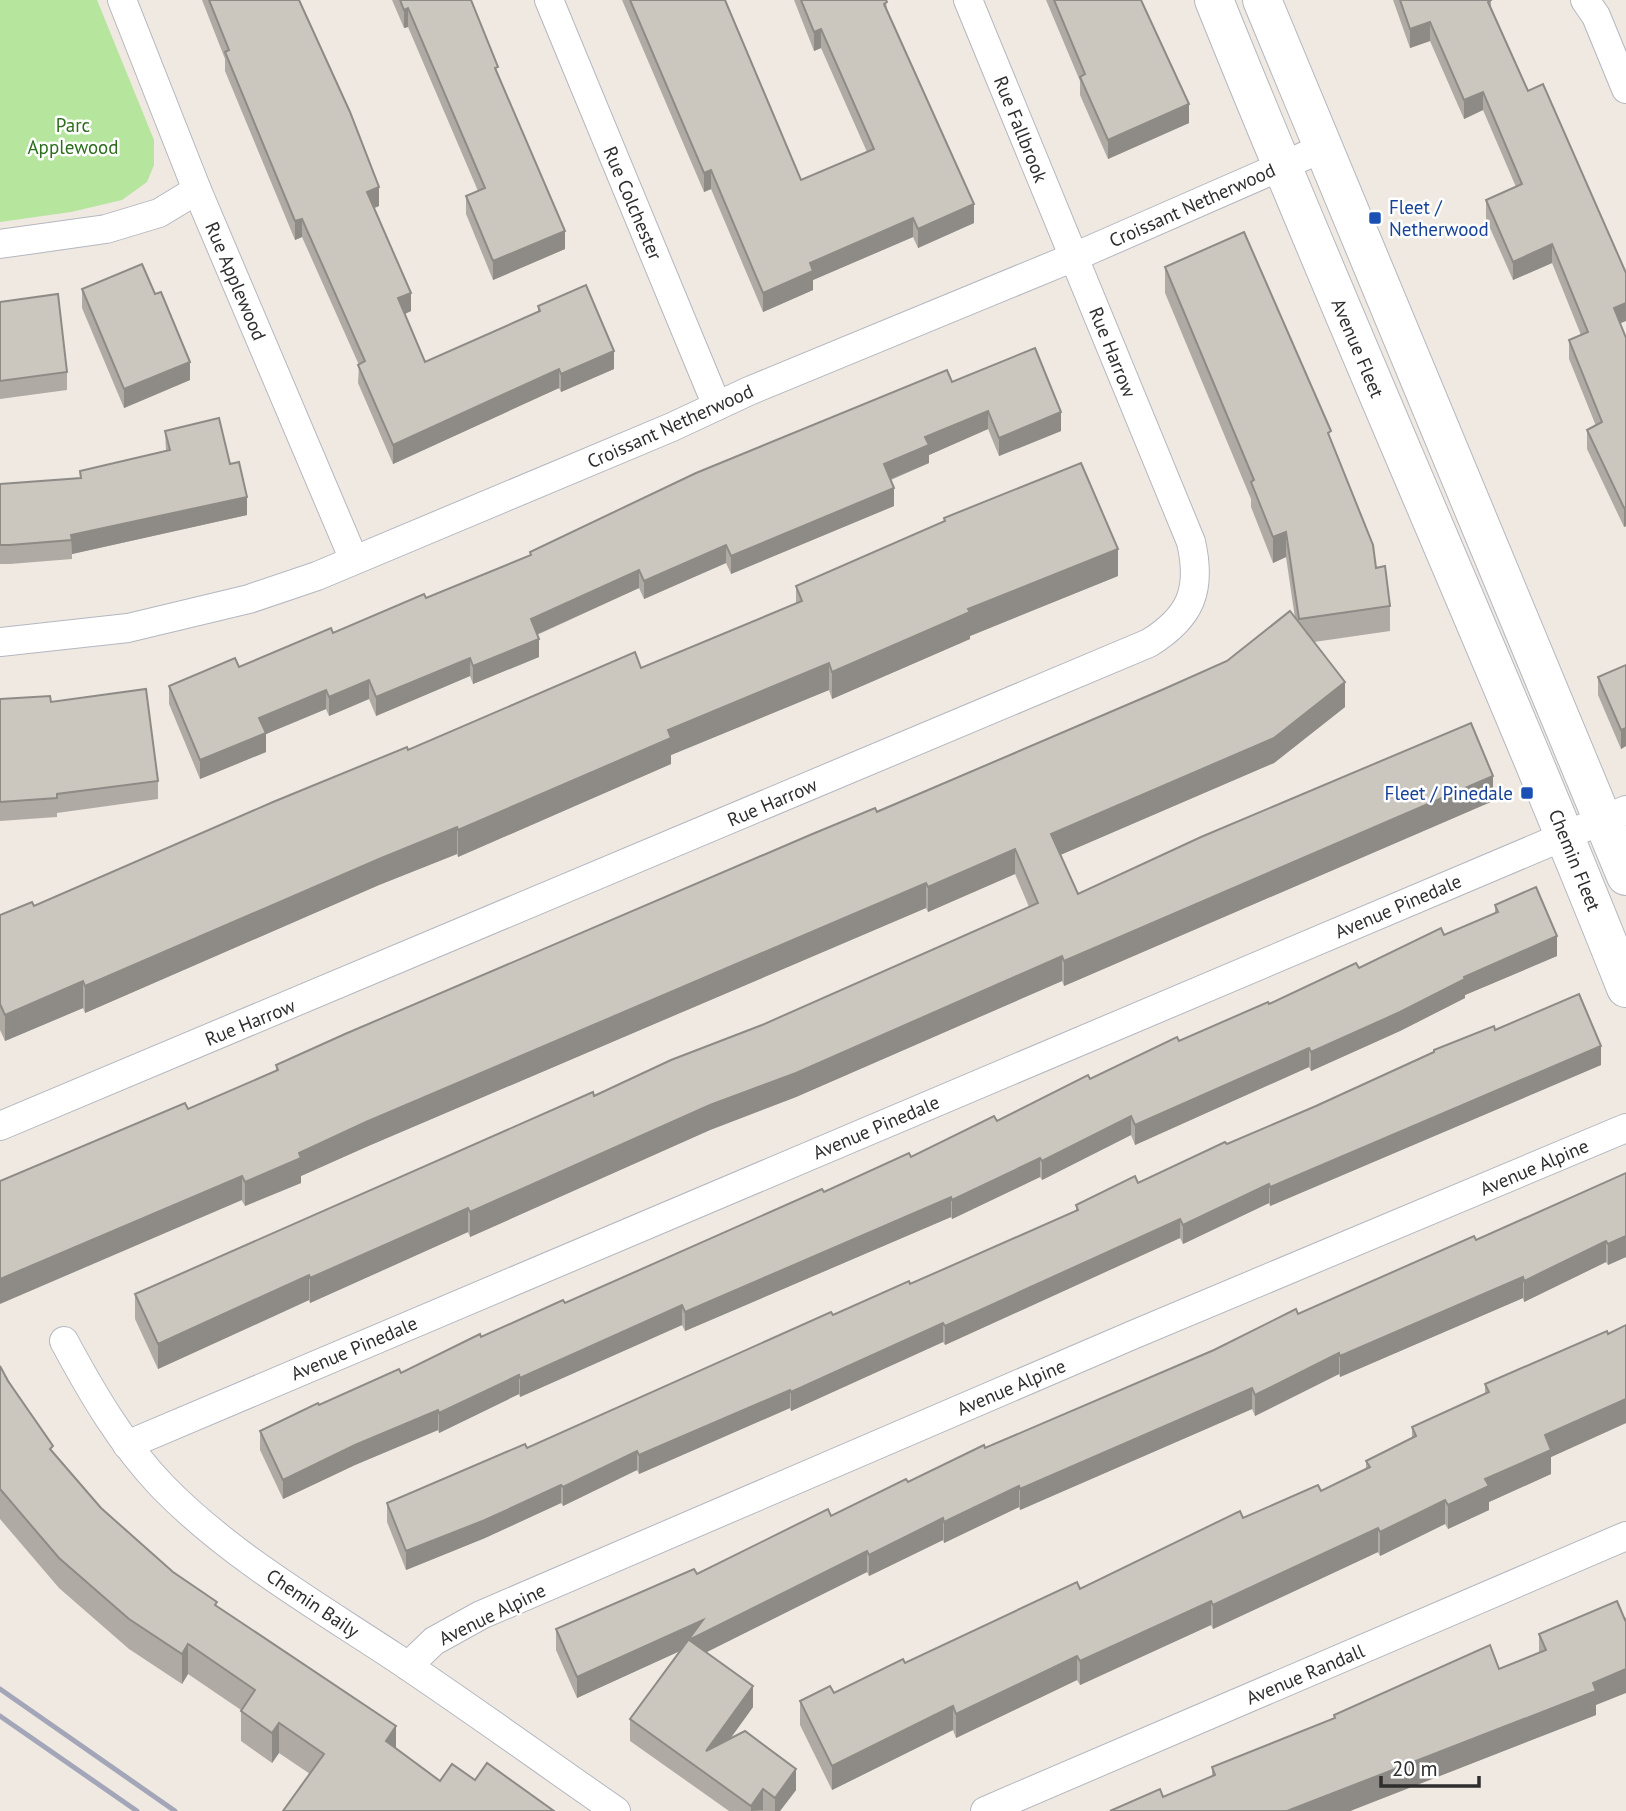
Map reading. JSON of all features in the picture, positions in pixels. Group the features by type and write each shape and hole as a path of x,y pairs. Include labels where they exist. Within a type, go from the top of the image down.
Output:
{"main road":[{"name":"Avenue Fleet","path":"1214,0 1280,166 1506,694"},
{"path":"1262,0 1545,678 1614,814 1626,876"},
{"name":"Chemin Fleet","path":"1506,694 1626,988"}],"street":[{"name":"Rue Applewood","path":"122,0 197,190 354,560"},
{"name":"Rue Colchester","path":"549,0 717,406"},
{"name":"Rue Fallbrook","path":"968,0 1074,257"},
{"path":"1585,0 1595,16 1626,89"},
{"name":"Croissant Netherwood","path":"0,642 74,636 193,614 249,599 354,560 1074,257 1323,148"},
{"path":"0,244 106,229 159,213 197,190"},
{"name":"Rue Harrow","path":"0,1126 611,871 1149,643 1166,632 1190,602 1196,583 1194,553 1074,257"},
{"name":"Avenue Pinedale","path":"127,1445 1614,814"},
{"name":"Avenue Alpine","path":"408,1666 434,1641 481,1615 1123,1339 1626,1128"},
{"name":"Chemin Baily","path":"64,1341 93,1394 127,1445 163,1486 199,1519 261,1568 408,1666 615,1811"},
{"name":"Avenue Randall","path":"985,1811 1626,1536"}],"green space":[{"name":"Parc Applewood","path":"0,0 97,0 154,140 154,165 147,182 122,200 71,212 0,222"}],"building":[{"path":"209,0 299,0 350,112 379,187 367,192 411,293 398,298 425,362 540,311 538,306 586,285 614,351 561,374 559,369 393,445 358,365 365,361 302,219 295,221 225,52 229,50"},
{"path":"400,0 471,0 498,67 495,68 565,231 493,261 466,196 485,188 408,8 404,10"},
{"path":"630,0 725,0 801,180 874,149 821,29 814,32 801,0 886,0 884,4 974,204 918,229 913,218 810,263 813,271 763,293 711,170 704,173"},
{"path":"1054,0 1141,0 1189,104 1108,140 1080,77 1085,74"},
{"path":"1400,0 1491,0 1488,2 1528,91 1543,84 1626,273 1626,303 1614,308 1626,338 1624,508 1587,430 1602,422 1569,340 1588,332 1552,244 1513,262 1486,200 1522,184 1483,92 1464,100 1430,22 1410,29"},
{"path":"1244,232 1331,431 1328,433 1373,545 1376,568 1385,566 1390,606 1299,619 1286,532 1273,537 1251,482 1254,480 1165,267"},
{"path":"142,264 155,294 161,292 190,362 124,389 82,289"},
{"path":"58,294 67,372 0,381 0,302"},
{"path":"1035,348 1061,412 999,438 988,411 925,437 929,445 884,464 894,488 731,556 726,545 644,581 639,570 531,619 539,639 473,666 470,658 376,697 369,680 329,697 326,690 259,718 266,733 200,760 169,686 235,658 239,667 331,628 333,633 424,594 426,598 531,555 530,552 696,473 947,370 952,382"},
{"path":"219,418 230,464 239,462 247,497 71,535 72,540 0,545 0,484 81,478 80,471 170,450 165,431"},
{"path":"1081,463 1118,549 968,609 970,612 832,672 829,663 668,730 671,738 458,830 457,827 379,859 85,986 83,981 5,1015 0,1004 0,915 32,902 34,906 273,802 407,747 408,750 635,652 641,668 802,601 796,586 945,521 944,518"},
{"path":"1290,611 1345,682 1274,738 1051,834 1078,894 1201,837 1471,723 1493,776 1064,961 1062,956 796,1073 710,1105 470,1212 468,1208 310,1278 309,1275 158,1344 135,1294 593,1092 594,1096 671,1060 762,1025 1038,903 1015,849 928,887 926,883 366,1122 299,1153 301,1158 245,1182 242,1176 0,1279 0,1181 185,1103 188,1109 278,1070 276,1065 345,1034 810,835 875,808 877,812 1164,689 1227,661"},
{"path":"1626,665 1626,728 1621,730 1598,677"},
{"path":"146,689 158,781 57,794 57,798 0,802 0,699 50,696 51,702"},
{"path":"1536,887 1557,936 1464,977 1465,979 1400,1012 1311,1052 1309,1048 1135,1125 1131,1116 1042,1161 1040,1158 952,1200 951,1197 685,1312 682,1305 520,1378 519,1375 439,1413 438,1410 355,1445 283,1480 260,1431 399,1369 401,1373 480,1334 481,1337 563,1300 565,1303 822,1189 824,1192 909,1153 911,1157 994,1116 997,1121 1088,1075 1090,1079 1177,1037 1179,1041 1268,1002 1269,1004 1356,963 1359,968 1441,928 1444,935 1498,912 1495,905"},
{"path":"1579,994 1601,1046 1270,1187 1269,1184 1183,1225 1180,1219 945,1326 943,1323 791,1392 790,1390 639,1455 637,1451 563,1487 561,1485 485,1520 406,1551 387,1503 525,1444 527,1448 831,1312 833,1315 909,1281 910,1284 1078,1210 1076,1205 1135,1176 1138,1183 1225,1142 1227,1144 1316,1106 1434,1050 1494,1026 1495,1030"},
{"path":"1626,1173 1626,1236 1608,1244 1606,1241 1524,1281 1523,1277 1340,1356 1339,1353 1255,1395 1252,1388 1020,1489 1019,1486 944,1522 943,1518 869,1555 867,1551 689,1640 753,1686 706,1751 745,1731 796,1769 775,1798 763,1789 751,1806 630,1719 703,1620 577,1677 556,1629 694,1569 697,1574 828,1509 831,1516 984,1445 985,1448 1214,1350 1296,1309 1298,1314 1474,1236 1476,1240"},
{"path":"1626,1325 1626,1399 1545,1435 1551,1450 1485,1479 1489,1486 1448,1505 1445,1500 1380,1532 1378,1528 1213,1605 1211,1601 1080,1661 1077,1656 956,1714 953,1706 832,1766 800,1701 830,1686 834,1693 903,1659 905,1663 1077,1582 1080,1589 1240,1511 1243,1518 1318,1485 1321,1491 1370,1467 1366,1461 1416,1436 1412,1427 1489,1392 1485,1384"},
{"path":"0,1366 53,1446 50,1449 101,1508 173,1572 217,1602 215,1605 396,1726 386,1741 440,1781 452,1764 475,1780 487,1763 554,1811 283,1811 324,1754 279,1723 272,1733 241,1711 255,1690 188,1644 182,1654 129,1619 59,1558 0,1489"},
{"path":"1617,1601 1626,1619 1626,1669 1593,1683 1596,1691 1287,1811 1110,1811 1160,1789 1163,1797 1215,1775 1212,1767 1335,1718 1334,1715 1490,1645 1499,1669 1546,1650 1539,1634"}],"railway":[{"path":"0,1689 175,1811"},
{"path":"0,1716 137,1811"}],"place":[{"name":"Fleet / Netherwood","path":"1375,218"},
{"name":"Fleet / Pinedale","path":"1527,793"}]}
